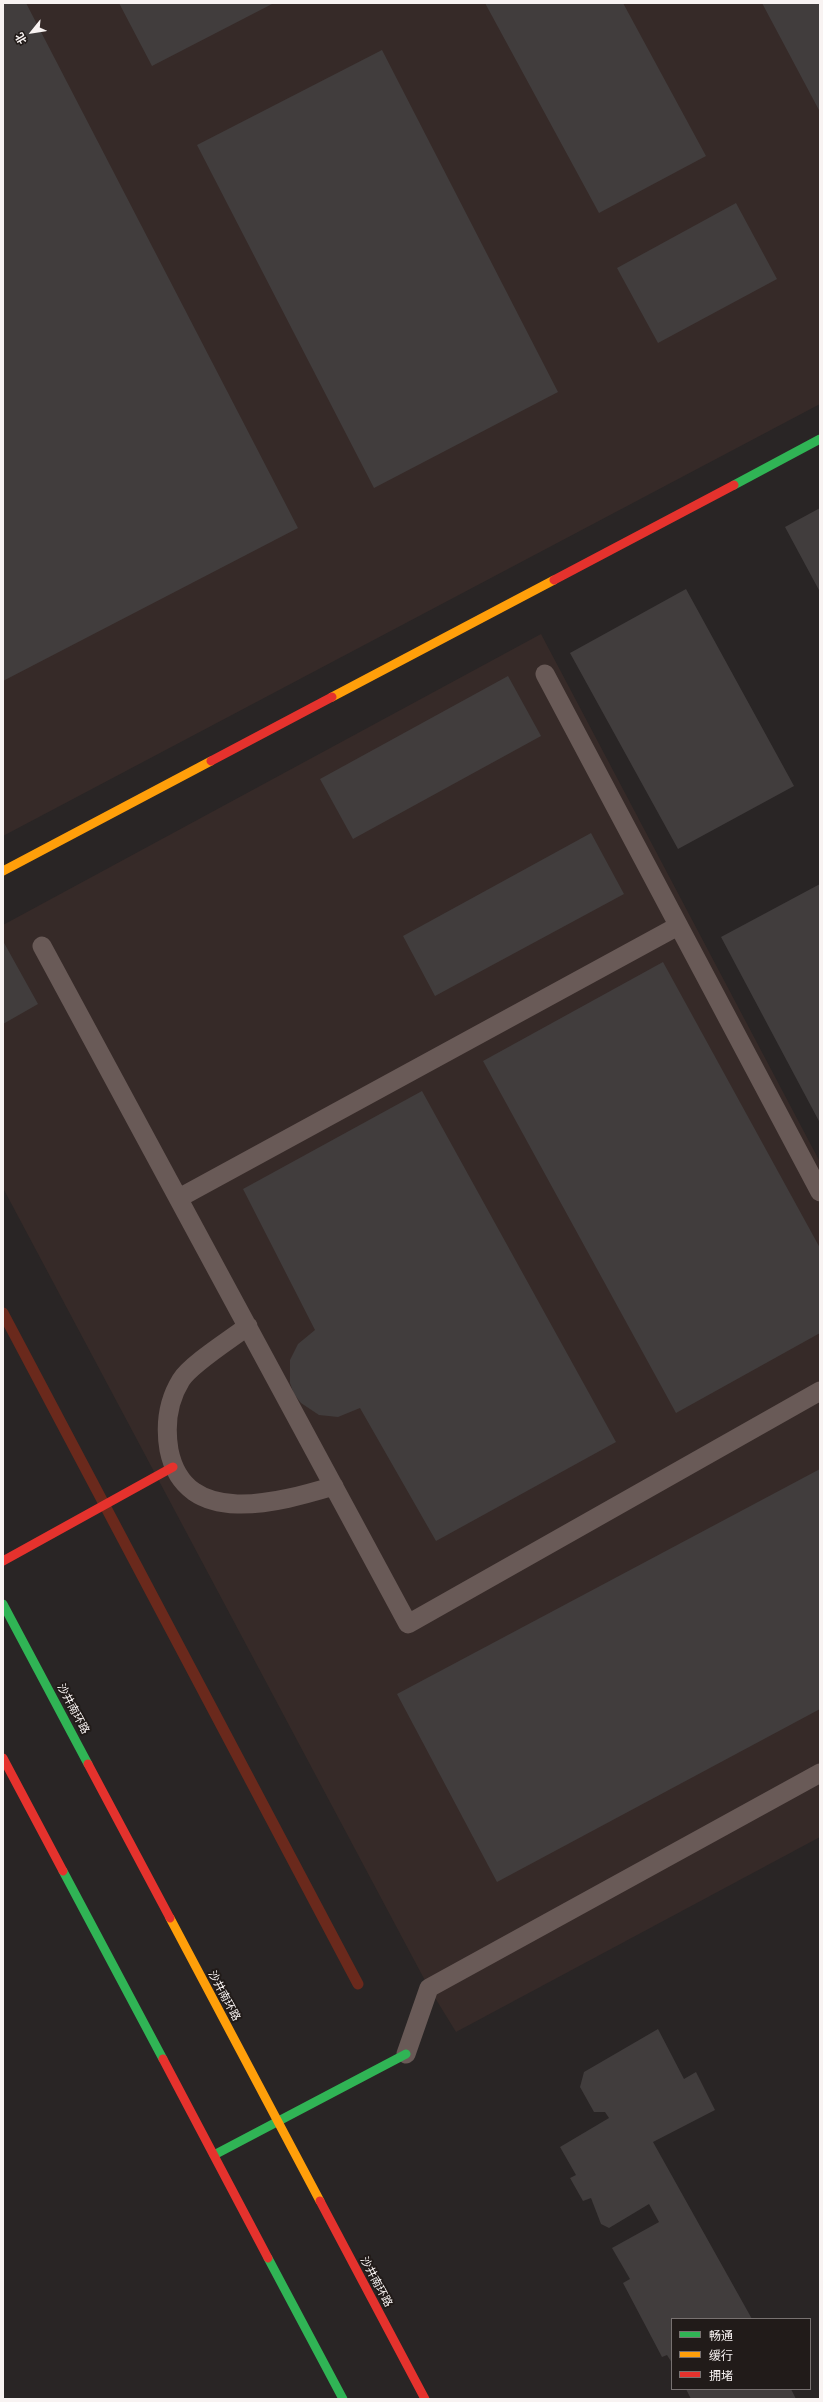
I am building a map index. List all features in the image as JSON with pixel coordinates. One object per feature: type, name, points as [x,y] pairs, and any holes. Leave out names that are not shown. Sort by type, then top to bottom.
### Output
[{"type":"main road","points":[[3,871],[820,439]]},
{"type":"main road","points":[[3,1561],[54,1531],[173,1467]]},
{"type":"main road","name":"沙井南环路","points":[[3,1604],[425,2399]]},
{"type":"main road","points":[[3,1758],[343,2399]]},
{"type":"main road","points":[[214,2155],[406,2054]]},
{"type":"lane","points":[[546,674],[820,1192]]},
{"type":"lane","points":[[179,1198],[678,926]]},
{"type":"lane","points":[[42,946],[408,1624],[820,1391]]},
{"type":"lane","points":[[248,1326],[182,1378],[169,1406],[167,1439],[173,1467],[191,1490],[222,1504],[256,1504],[283,1501],[334,1486]]},
{"type":"lane","points":[[406,2054],[429,1988],[820,1773]]},
{"type":"shaded area","points":[[3,3],[820,3],[820,404],[3,836]]},
{"type":"shaded area","points":[[541,634],[820,1162],[820,1837],[456,2032],[429,1988],[3,1188],[3,925]]},
{"type":"building","points":[[3,3],[26,3],[298,528],[3,681]]},
{"type":"building","points":[[119,3],[274,3],[152,66]]},
{"type":"building","points":[[485,3],[623,3],[706,156],[599,213]]},
{"type":"building","points":[[762,3],[820,3],[820,112]]},
{"type":"building","points":[[382,50],[558,392],[374,488],[197,145]]},
{"type":"building","points":[[736,203],[777,279],[658,343],[617,268]]},
{"type":"building","points":[[820,508],[820,592],[785,527]]},
{"type":"building","points":[[686,589],[794,786],[678,849],[570,653]]},
{"type":"building","points":[[508,676],[541,736],[353,839],[320,779]]},
{"type":"building","points":[[591,833],[624,894],[435,996],[403,936]]},
{"type":"building","points":[[820,884],[820,1123],[721,937]]},
{"type":"building","points":[[3,941],[38,1004],[3,1024]]},
{"type":"building","points":[[663,962],[820,1248],[820,1333],[676,1413],[483,1061]]},
{"type":"building","points":[[422,1091],[616,1442],[436,1541],[360,1408],[338,1417],[319,1415],[301,1403],[294,1394],[290,1383],[290,1360],[298,1344],[315,1330],[243,1189]]},
{"type":"building","points":[[820,1469],[820,1709],[497,1882],[397,1694]]},
{"type":"building","points":[[658,2029],[684,2079],[696,2072],[715,2110],[653,2142],[751,2318],[671,2318],[671,2361],[667,2355],[662,2357],[623,2283],[630,2279],[612,2248],[659,2222],[649,2204],[609,2228],[601,2224],[591,2198],[583,2201],[570,2178],[576,2175],[560,2147],[609,2118],[605,2112],[594,2112],[580,2087],[584,2072]]},
{"type":"building","points":[[686,2390],[792,2390],[796,2399],[691,2399]]},
{"type":"waterway","points":[[3,1313],[358,1984]]},
{"type":"traffic: fast","points":[[734,485],[820,439]]},
{"type":"traffic: fast","points":[[3,1604],[88,1764]]},
{"type":"traffic: fast","points":[[63,1871],[163,2059]]},
{"type":"traffic: fast","points":[[214,2155],[406,2054]]},
{"type":"traffic: fast","points":[[268,2258],[343,2399]]},
{"type":"traffic: slow","points":[[332,697],[554,580]]},
{"type":"traffic: slow","points":[[3,871],[211,761]]},
{"type":"traffic: slow","points":[[170,1918],[320,2201]]},
{"type":"traffic: jam","points":[[554,580],[734,485]]},
{"type":"traffic: jam","points":[[211,761],[332,697]]},
{"type":"traffic: jam","points":[[3,1561],[173,1467]]},
{"type":"traffic: jam","points":[[3,1758],[63,1871]]},
{"type":"traffic: jam","points":[[88,1764],[170,1918]]},
{"type":"traffic: jam","points":[[163,2059],[268,2258]]},
{"type":"traffic: jam","points":[[320,2201],[425,2399]]}]
